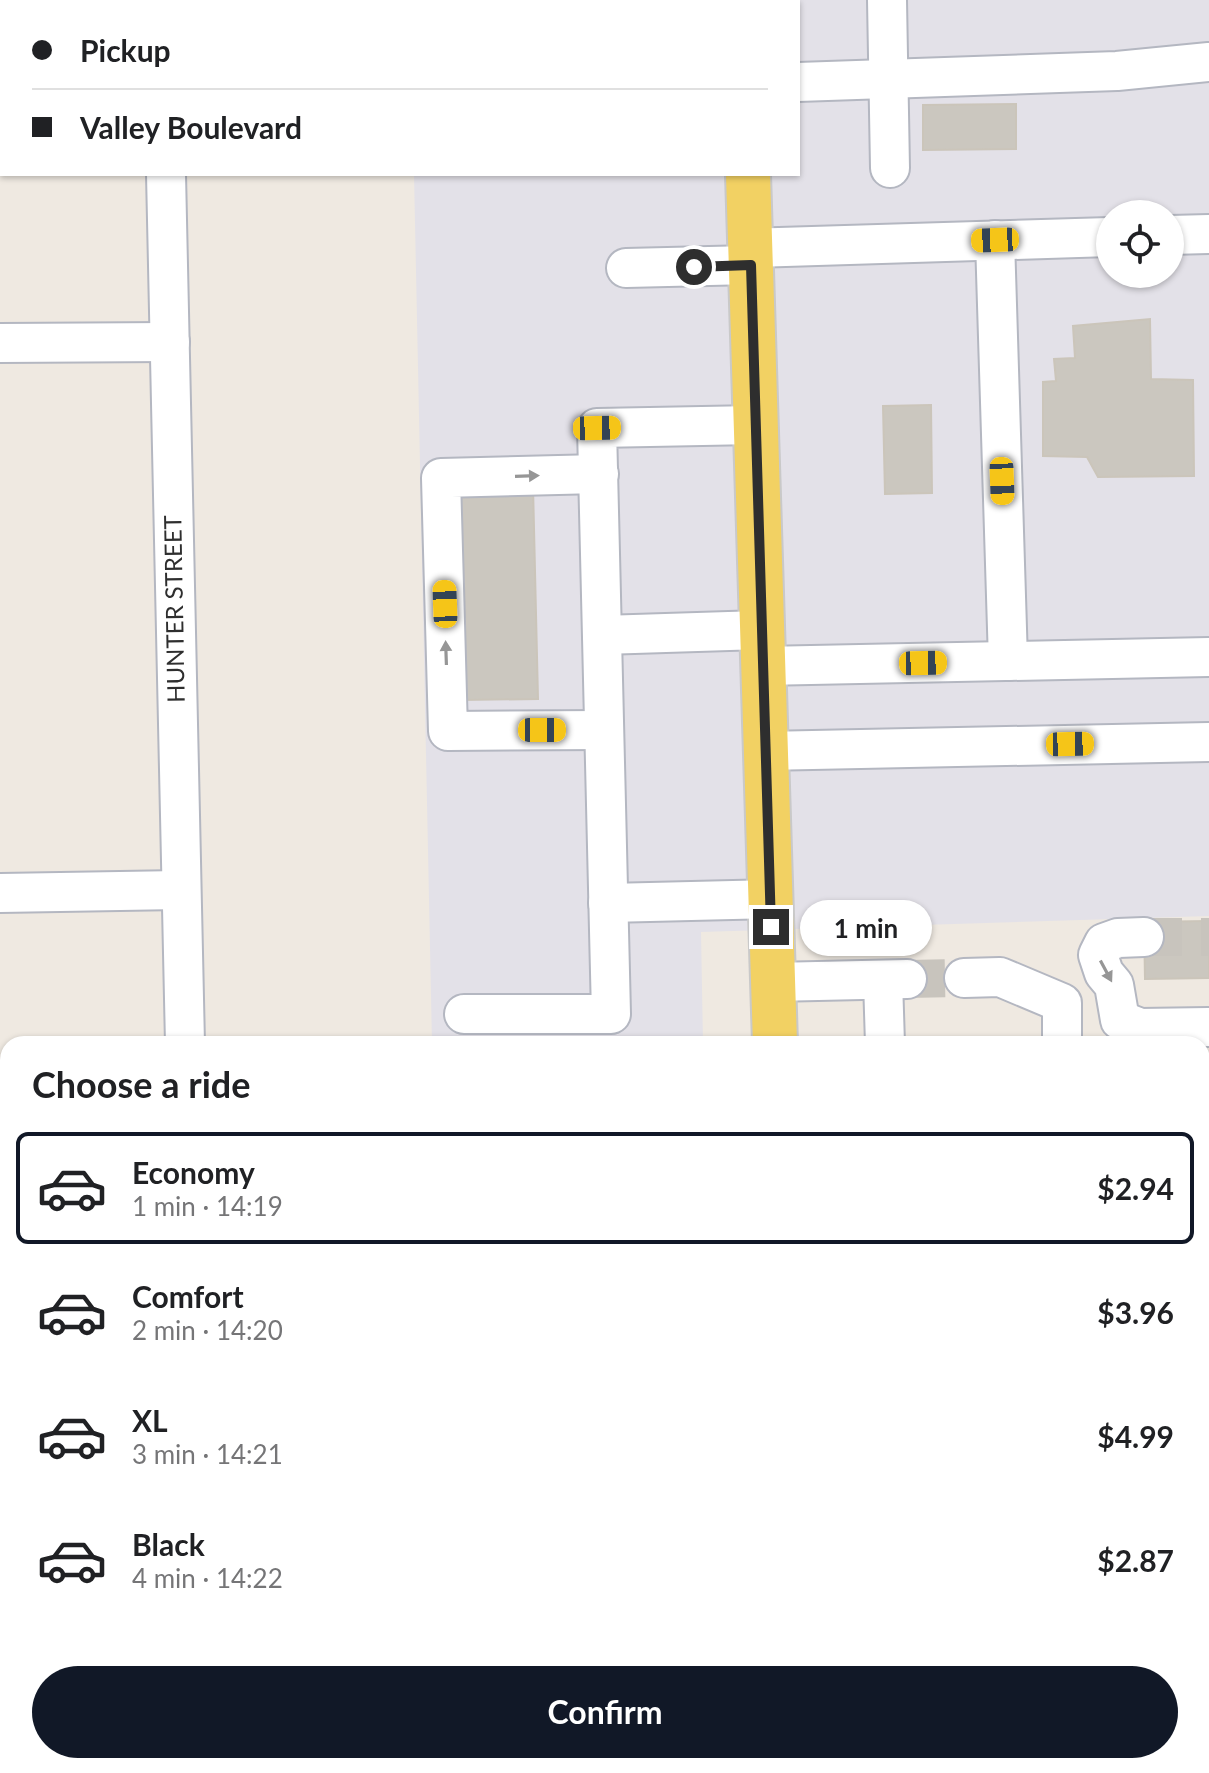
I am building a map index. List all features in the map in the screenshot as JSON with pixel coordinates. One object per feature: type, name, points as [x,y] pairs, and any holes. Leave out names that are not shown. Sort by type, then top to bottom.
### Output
[{"type":"main road","points":[[748,176],[775,1036]]},
{"type":"street","points":[[887,0],[890,168]]},
{"type":"street","points":[[800,82],[1117,71],[1209,62]]},
{"type":"street","name":"HUNTER STREET","points":[[166,176],[185,1036]]},
{"type":"street","points":[[1184,235],[1209,234]]},
{"type":"street","points":[[626,268],[995,240],[1096,237]]},
{"type":"street","points":[[995,240],[1008,661]]},
{"type":"street","points":[[0,343],[170,342]]},
{"type":"street","points":[[464,1014],[611,1014],[597,428],[755,425]]},
{"type":"street","points":[[599,474],[441,478],[448,731],[604,730]]},
{"type":"street","points":[[602,635],[761,648],[1008,661],[1209,657]]},
{"type":"street","points":[[764,751],[1209,742]]},
{"type":"street","points":[[0,893],[180,890]]},
{"type":"street","points":[[608,903],[770,899]]},
{"type":"street","points":[[1144,937],[1118,938],[1104,943],[1098,955],[1104,973],[1114,985],[1120,1020],[1140,1028],[1209,1027]]},
{"type":"street","points":[[964,978],[1000,977],[1062,1003],[1062,1036]]},
{"type":"street","points":[[773,982],[895,980],[886,1036]]},
{"type":"shaded area","points":[[800,0],[1209,0],[1209,916],[701,932],[703,1036],[432,1036],[414,176],[800,176]]},
{"type":"building","points":[[1016,104],[1016,149],[923,150],[923,105]]},
{"type":"building","points":[[1150,319],[1151,379],[1193,380],[1194,476],[1098,477],[1087,457],[1043,456],[1043,382],[1056,381],[1054,359],[1075,358],[1073,326]]},
{"type":"building","points":[[931,405],[932,493],[885,494],[883,406]]},
{"type":"building","points":[[533,486],[538,699],[461,700],[457,487]]},
{"type":"building","points":[[1209,921],[1209,978],[1145,979],[1144,922]]},
{"type":"tunnel","points":[[1144,937],[1209,937]]},
{"type":"tunnel","points":[[907,979],[964,978]]},
{"type":"route","points":[[694,267],[751,265],[771,927]]}]
